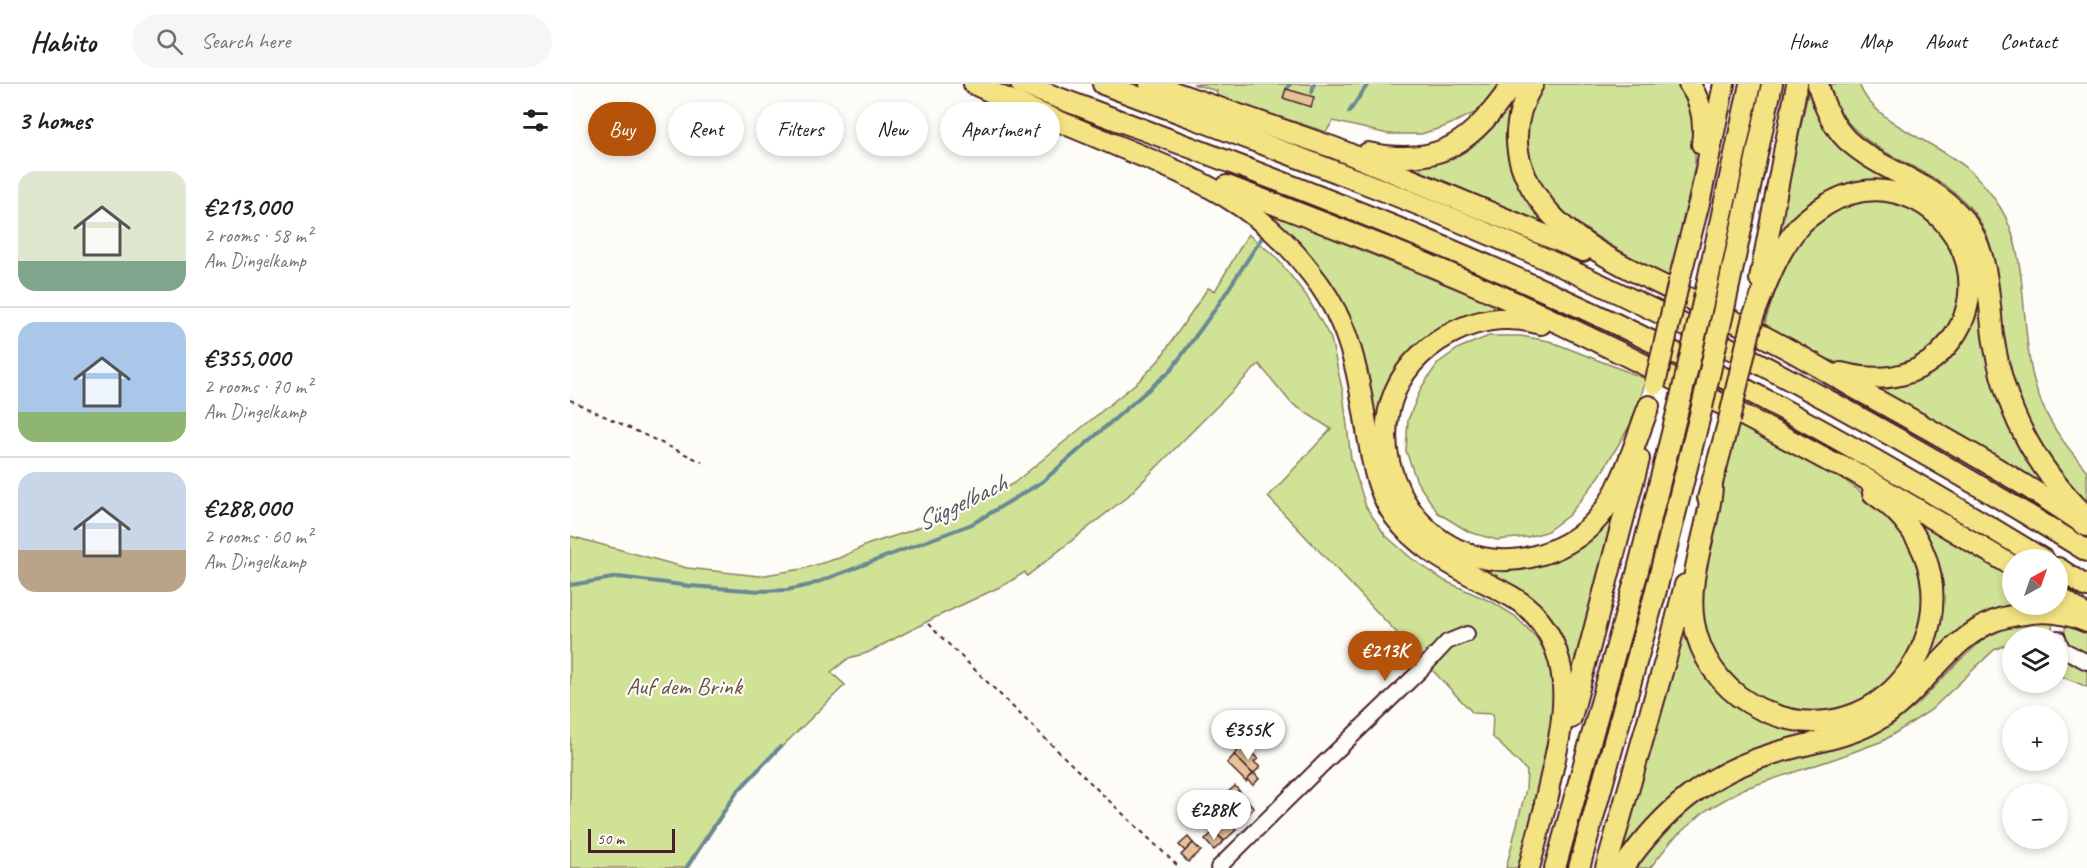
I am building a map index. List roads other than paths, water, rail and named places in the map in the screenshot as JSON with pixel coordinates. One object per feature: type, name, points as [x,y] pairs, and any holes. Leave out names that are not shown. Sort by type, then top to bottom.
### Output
[{"type":"highway","points":[[974,84],[1182,172],[1227,196],[1265,223],[1299,257],[1329,300],[1342,324],[1356,368],[1376,478],[1382,496],[1394,516],[1423,547],[1516,599],[1535,615],[1549,634],[1560,659],[1565,695],[1563,720],[1529,868]]},
{"type":"highway","points":[[1021,84],[1423,238],[1555,296],[1651,342],[1856,448],[2026,549]]},
{"type":"highway","points":[[1104,84],[1446,216],[1661,313],[1874,424],[1974,481],[2087,551]]},
{"type":"highway","points":[[1150,84],[1335,148],[1633,271],[1785,347],[1973,454],[2087,526]]},
{"type":"highway","points":[[1335,148],[1388,157],[1404,157],[1444,150],[1467,138],[1480,127],[1513,84]]},
{"type":"highway","points":[[1533,84],[1521,106],[1516,139],[1518,156],[1530,187],[1541,204],[1560,223],[1578,237],[1633,271]]},
{"type":"highway","points":[[1679,281],[1703,140],[1703,120],[1698,100],[1689,84]]},
{"type":"highway","points":[[1545,803],[1580,689],[1624,523],[1644,439],[1654,384],[1700,199],[1724,84]]},
{"type":"highway","points":[[1555,868],[1596,730],[1682,397],[1750,84]]},
{"type":"highway","points":[[1579,868],[1654,598],[1702,407],[1772,84]]},
{"type":"highway","points":[[1606,868],[1668,651],[1704,507],[1712,488],[1729,420],[1753,317],[1797,84]]},
{"type":"highway","points":[[1818,84],[1832,120],[1846,139],[1887,167],[1941,196],[1960,213],[1972,233],[1982,258],[1999,369],[2010,407],[2034,454],[2049,476],[2066,497],[2087,517]]},
{"type":"highway","points":[[1182,172],[1203,177],[1420,262],[1528,308],[1717,401],[1832,463],[1851,470],[2002,559]]},
{"type":"highway","points":[[1753,317],[1775,264],[1801,224],[1817,211],[1848,195],[1866,191],[1899,194],[1922,203],[1950,228],[1962,247],[1970,286],[1968,303],[1962,321],[1947,346],[1935,358],[1918,370],[1901,376],[1865,379],[1842,373],[1785,347]]},
{"type":"highway","points":[[1598,342],[1528,320],[1508,318],[1485,320],[1466,326],[1446,336],[1421,354],[1407,371],[1396,390],[1386,430],[1387,456],[1395,483],[1410,511],[1434,535],[1448,545],[1470,554],[1490,559],[1510,560],[1554,550],[1572,541],[1586,530],[1608,505],[1649,406]]},
{"type":"highway","points":[[1712,488],[1710,512],[1692,590],[1694,623],[1707,659],[1730,689],[1758,708],[1793,720],[1828,720],[1844,717],[1875,703],[1891,692],[1914,664],[1924,646],[1930,628],[1932,590],[1929,570],[1922,551],[1898,515],[1880,498],[1848,477],[1832,463]]},
{"type":"highway","points":[[2068,575],[2087,587]]},
{"type":"highway","points":[[2068,603],[2087,616]]},
{"type":"highway","points":[[1623,868],[1640,844],[1668,813],[1704,784],[1762,757],[1854,731],[1876,722],[1910,696],[1957,645],[1993,621],[2014,615],[2049,612],[2063,613],[2087,622]]},
{"type":"street","points":[[1218,868],[1447,642],[1467,634]]},
{"type":"street","points":[[2068,652],[2087,662]]},
{"type":"waterway","points":[[1287,89],[1290,84]]},
{"type":"waterway","points":[[1312,92],[1314,84]]},
{"type":"waterway","name":"Süggelbach","points":[[1349,112],[1368,84]]},
{"type":"waterway","name":"Süggelbach","points":[[570,585],[619,577],[690,586],[760,591],[787,590],[810,585],[972,524],[1042,482],[1171,370],[1216,308],[1263,236]]},
{"type":"waterway","points":[[686,868],[736,793],[780,747]]},
{"type":"tunnel","points":[[2059,624],[2087,582]]},
{"type":"park label","name":"Auf dem Brink","points":[[684,686]]}]
